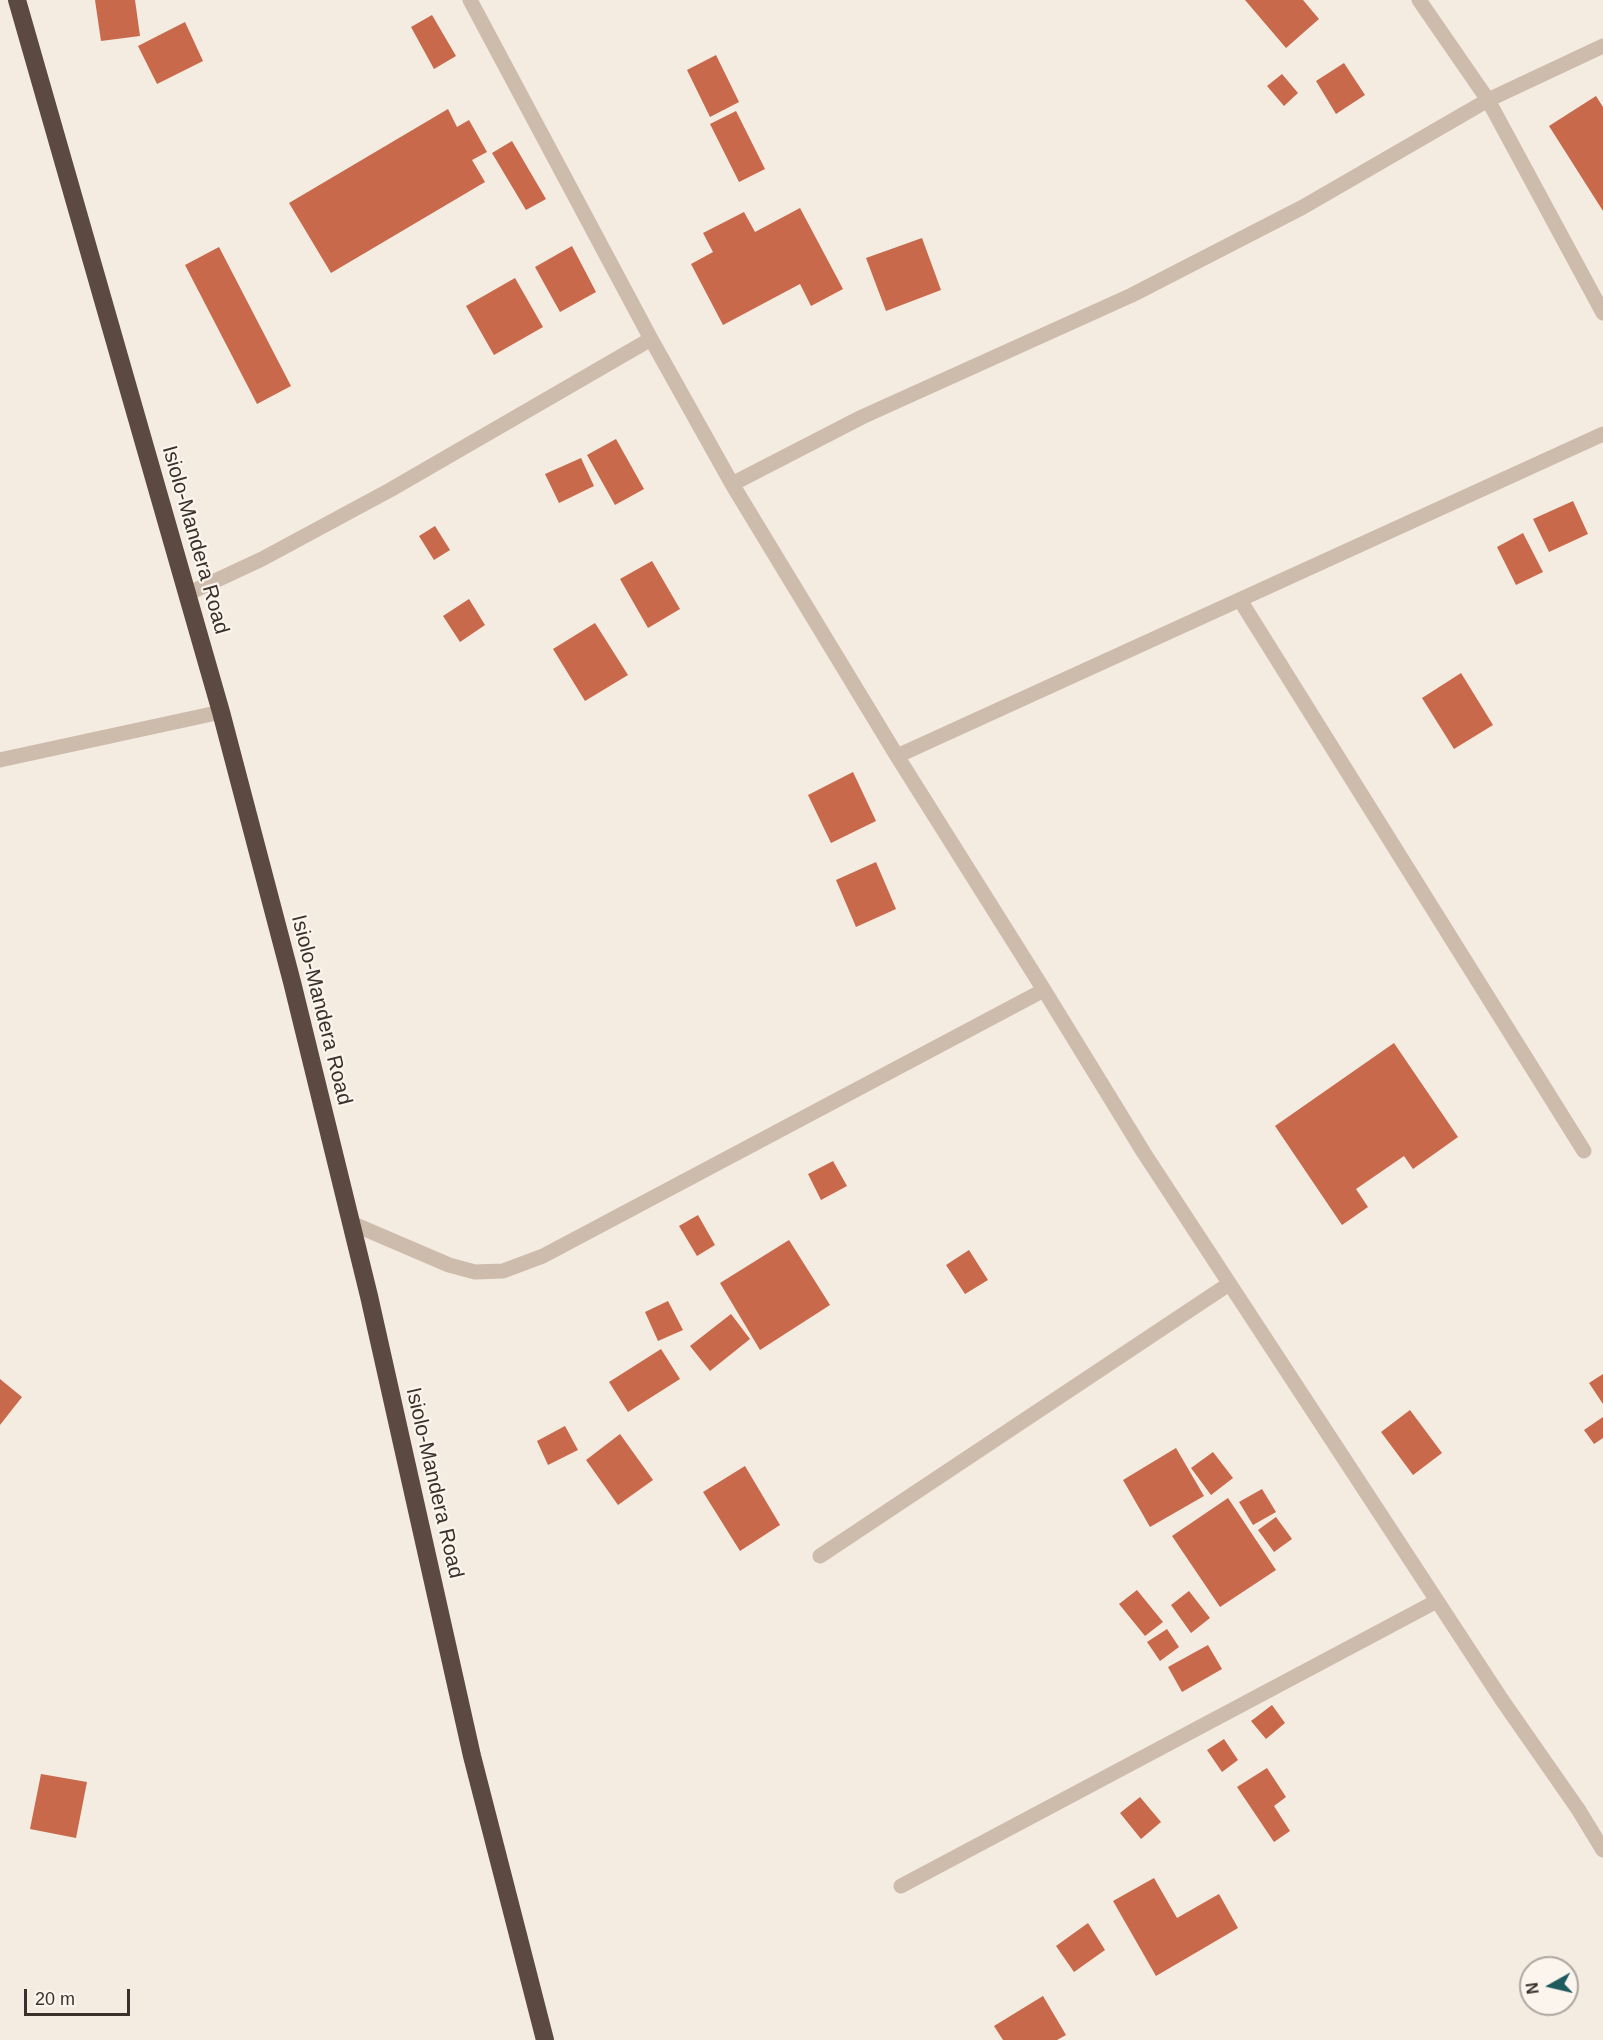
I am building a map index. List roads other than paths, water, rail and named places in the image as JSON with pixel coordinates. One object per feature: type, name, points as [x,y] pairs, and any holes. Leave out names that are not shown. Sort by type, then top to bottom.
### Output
[{"type":"highway","name":"Isiolo-Mandera Road","points":[[17,0],[221,712],[292,982],[351,1223],[472,1756],[545,2040]]},
{"type":"street","points":[[470,0],[651,339],[732,484],[897,756],[1144,1153],[1502,1700],[1578,1809],[1603,1850]]},
{"type":"street","points":[[1419,0],[1488,100],[1603,313]]},
{"type":"street","points":[[732,484],[862,417],[1132,295],[1303,207],[1488,100],[1603,46]]},
{"type":"street","points":[[187,594],[262,558],[390,490],[651,339]]},
{"type":"street","points":[[897,756],[1603,434]]},
{"type":"street","points":[[1240,600],[1584,1151]]},
{"type":"street","points":[[0,760],[221,712]]},
{"type":"street","points":[[351,1223],[449,1265],[475,1272],[503,1270],[543,1257],[1044,990]]},
{"type":"street","points":[[820,1556],[1230,1284]]},
{"type":"street","points":[[901,1886],[1437,1601]]}]
